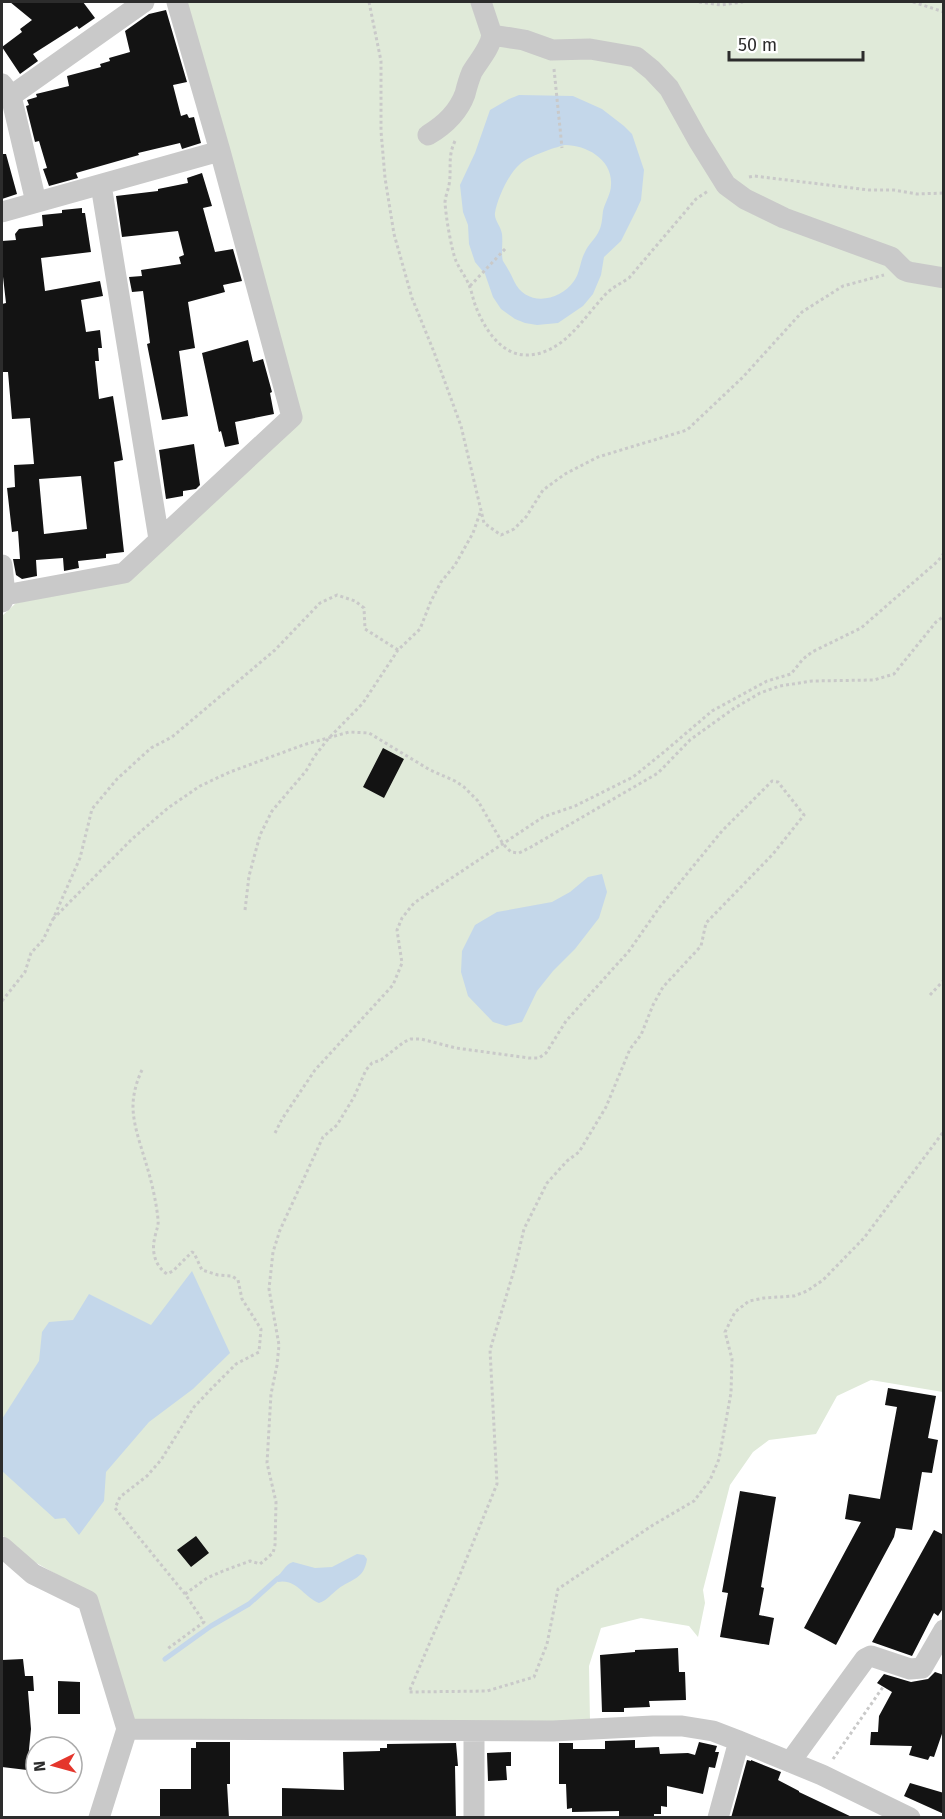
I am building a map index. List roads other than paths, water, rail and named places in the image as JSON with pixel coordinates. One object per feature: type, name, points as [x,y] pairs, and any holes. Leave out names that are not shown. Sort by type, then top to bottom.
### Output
[{"type":"street","points":[[36,202],[6,90],[144,2]]},
{"type":"street","points":[[2,565],[3,598],[124,573],[292,417],[177,2]]},
{"type":"street","points":[[428,135],[442,126],[458,109],[471,75],[491,43],[492,35],[481,2]]},
{"type":"street","points":[[492,35],[525,40],[552,50],[590,50],[636,57],[669,88],[726,185],[763,208],[891,257],[904,270],[944,278]]},
{"type":"street","points":[[2,212],[220,151]]},
{"type":"street","points":[[101,185],[159,539]]},
{"type":"street","points":[[2,1547],[33,1574],[88,1601],[127,1729],[99,1818]]},
{"type":"street","points":[[790,1762],[865,1659],[871,1656],[910,1669],[922,1668],[944,1630]]},
{"type":"street","points":[[127,1729],[553,1731],[682,1726],[712,1731],[739,1741],[822,1775],[910,1818]]},
{"type":"street","points":[[474,1731],[474,1818]]},
{"type":"street","points":[[718,1818],[739,1741]]},
{"type":"water","points":[[519,95],[573,96],[602,109],[632,134],[644,170],[641,200],[621,241],[604,257],[601,275],[593,294],[583,306],[558,323],[537,325],[525,323],[501,309],[493,297],[485,274],[475,262],[469,244],[468,225],[463,212],[460,185],[475,153],[490,110]],"holes":[[[565,145],[590,151],[603,161],[610,176],[610,192],[599,230],[586,249],[574,281],[560,294],[543,299],[534,298],[519,289],[503,261],[502,234],[495,216],[496,207],[508,180],[520,164],[548,150]]]},
{"type":"water","points":[[602,874],[607,892],[599,918],[537,991],[522,1022],[506,1026],[493,1022],[468,996],[461,972],[462,951],[475,925],[497,912],[552,902],[570,892],[588,877]]},
{"type":"water","points":[[192,1271],[230,1353],[193,1389],[149,1422],[106,1472],[104,1501],[79,1535],[65,1518],[55,1519],[2,1471],[2,1419],[39,1361],[42,1332],[49,1322],[73,1320],[89,1294],[151,1325]]},
{"type":"water","points":[[357,1554],[364,1555],[367,1559],[360,1575],[319,1603],[290,1583],[278,1582],[276,1577],[293,1562],[315,1568],[332,1567]]},
{"type":"waterway","points":[[165,1659],[211,1626],[249,1604],[277,1579]]}]
